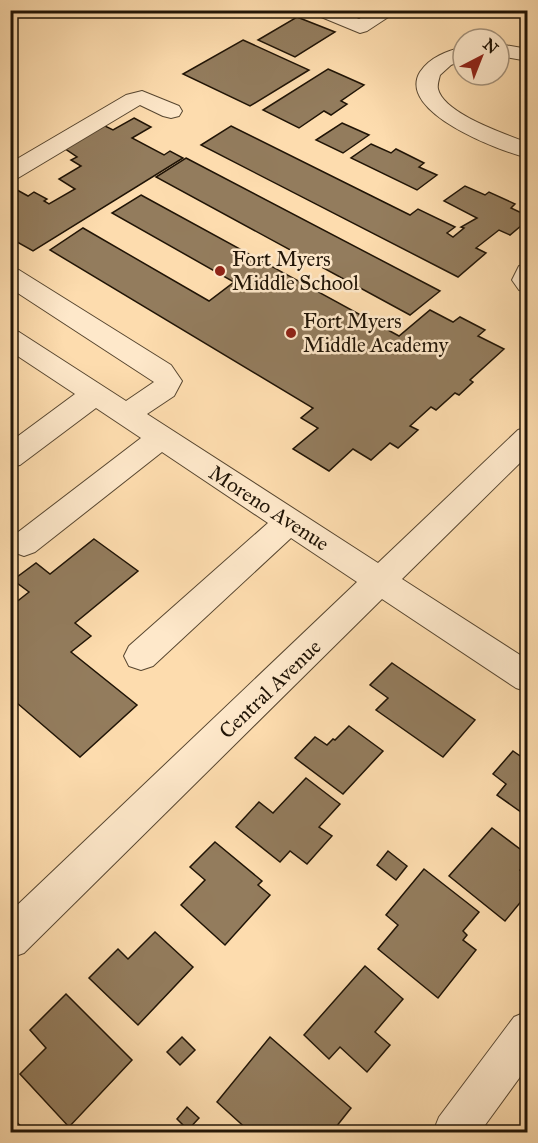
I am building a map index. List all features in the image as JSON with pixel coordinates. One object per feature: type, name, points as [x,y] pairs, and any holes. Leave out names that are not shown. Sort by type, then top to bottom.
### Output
[{"type":"street","points":[[321,10],[360,27],[389,10]]},
{"type":"street","points":[[511,52],[528,55]]},
{"type":"street","points":[[451,58],[430,73],[426,85],[430,99],[452,117],[528,151]]},
{"type":"street","points":[[10,173],[134,100],[142,98],[171,111]]},
{"type":"street","points":[[528,272],[525,280],[528,284]]},
{"type":"street","points":[[10,276],[161,372],[168,381],[164,389],[127,414]]},
{"type":"street","name":"Moreno Avenue","points":[[10,338],[528,678]]},
{"type":"street","points":[[10,457],[95,394]]},
{"type":"street","points":[[24,544],[162,437]]},
{"type":"street","name":"Central Avenue","points":[[10,939],[528,437]]},
{"type":"street","points":[[141,656],[290,521]]},
{"type":"street","points":[[454,1132],[528,1031]]},
{"type":"building","points":[[297,17],[335,32],[295,57],[258,40]]},
{"type":"building","points":[[243,40],[309,70],[250,106],[183,74]]},
{"type":"building","points":[[328,69],[364,85],[341,101],[347,104],[331,115],[324,111],[299,128],[263,110]]},
{"type":"building","points":[[134,118],[151,127],[132,138],[164,155],[170,151],[183,158],[33,251],[10,238],[10,186],[28,196],[34,192],[47,199],[44,201],[49,204],[75,189],[59,179],[81,166],[71,160],[77,157],[61,146],[101,124],[113,130]]},
{"type":"building","points":[[342,123],[369,135],[343,153],[316,140]]},
{"type":"building","name":"Fort Myers Middle Academy","points":[[231,126],[410,215],[418,209],[455,227],[447,233],[453,237],[464,228],[461,227],[477,218],[444,201],[465,186],[485,195],[489,192],[515,204],[511,208],[528,216],[528,220],[510,235],[499,230],[476,248],[486,253],[458,277],[201,145]]},
{"type":"building","points":[[371,144],[391,153],[396,149],[424,163],[419,167],[437,175],[417,190],[351,158]]},
{"type":"building","name":"Fort Myers Middle Academy","points":[[186,158],[440,291],[410,315],[156,177]]},
{"type":"building","name":"Fort Myers Middle Academy","points":[[141,195],[399,336],[430,310],[453,322],[460,317],[485,330],[478,336],[504,349],[470,380],[473,382],[459,395],[455,393],[436,410],[431,407],[410,426],[418,430],[398,448],[390,443],[371,460],[353,449],[329,471],[293,449],[318,428],[301,418],[313,408],[50,250],[83,228],[209,301],[234,282],[112,213]]},
{"type":"building","points":[[94,539],[138,571],[75,623],[91,636],[71,652],[137,705],[80,757],[10,697],[10,607],[29,592],[13,580],[36,563],[50,574]]},
{"type":"building","points":[[392,663],[475,720],[443,757],[376,710],[388,698],[370,685]]},
{"type":"building","points":[[349,726],[383,751],[343,794],[295,758],[315,737],[327,745]]},
{"type":"building","points":[[513,751],[526,760],[528,757],[528,817],[497,795],[506,784],[493,774]]},
{"type":"building","points":[[306,778],[340,804],[319,827],[332,836],[307,864],[290,851],[280,862],[236,827],[259,802],[273,813]]},
{"type":"building","points":[[492,828],[528,855],[528,861],[520,870],[528,875],[528,893],[505,921],[449,876]]},
{"type":"building","points":[[215,842],[262,881],[258,885],[270,895],[225,945],[181,905],[205,880],[190,867]]},
{"type":"building","points":[[388,851],[407,866],[396,880],[377,865]]},
{"type":"building","points":[[424,869],[479,912],[463,931],[467,935],[463,940],[476,950],[438,998],[378,949],[398,925],[386,915]]},
{"type":"building","points":[[155,932],[193,967],[138,1025],[89,978],[118,949],[128,959]]},
{"type":"building","points":[[365,966],[403,999],[375,1032],[390,1045],[367,1072],[340,1047],[329,1059],[304,1035]]},
{"type":"building","points":[[66,994],[132,1060],[69,1127],[20,1074],[46,1048],[30,1030]]},
{"type":"building","points":[[182,1037],[195,1050],[180,1065],[167,1052]]},
{"type":"building","points":[[270,1037],[351,1108],[332,1132],[318,1132],[311,1126],[306,1132],[250,1132],[217,1102]]},
{"type":"building","points":[[187,1107],[199,1118],[188,1130],[177,1119]]},
{"type":"building","points":[[10,1116],[27,1132],[10,1132]]},
{"type":"place","name":"Fort Myers Middle School","points":[[220,271]]},
{"type":"place","name":"Fort Myers Middle Academy","points":[[291,333]]}]
